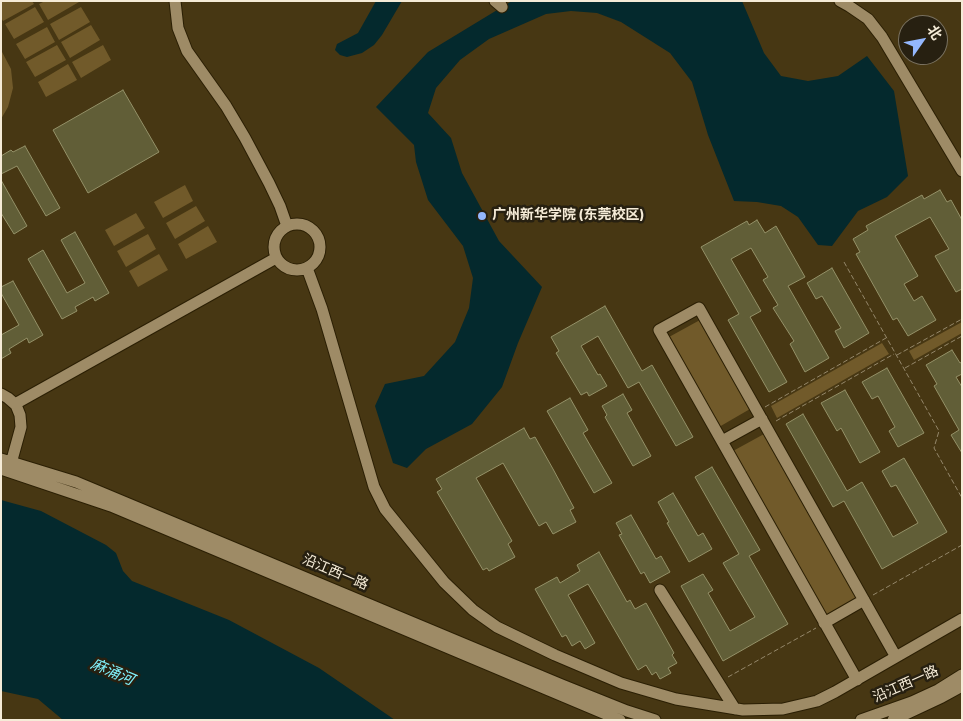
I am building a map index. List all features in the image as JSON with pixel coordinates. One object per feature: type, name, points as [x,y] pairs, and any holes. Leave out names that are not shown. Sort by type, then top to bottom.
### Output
[{"type":"street","points":[[175,1],[178,28],[184,46],[226,106],[273,191],[286,226]]},
{"type":"street","points":[[495,1],[502,8],[500,1]]},
{"type":"street","points":[[840,1],[868,19],[882,36],[962,171]]},
{"type":"street","points":[[297,224],[307,226],[318,238],[320,248],[318,258],[307,268],[292,270],[283,266],[276,258],[274,242],[278,233],[286,226],[297,224]]},
{"type":"street","points":[[15,404],[276,258]]},
{"type":"street","points":[[307,268],[322,310],[374,488],[385,509],[444,582],[473,610],[497,627],[572,662],[630,686],[676,699],[743,710],[783,709],[817,700],[962,620]]},
{"type":"street","points":[[856,680],[659,330],[699,308],[896,657]]},
{"type":"street","points":[[1,394],[15,404],[20,415],[21,427],[6,465]]},
{"type":"street","points":[[722,442],[762,419]]},
{"type":"street","name":"沿江西一路","points":[[6,465],[111,506],[620,720]]},
{"type":"street","name":"沿江西一路","points":[[6,465],[76,482],[627,711],[655,720]]},
{"type":"street","points":[[660,590],[735,709]]},
{"type":"street","points":[[824,623],[864,600]]},
{"type":"street","name":"沿江西一路","points":[[860,720],[912,702],[938,690],[962,675]]},
{"type":"street","name":"沿江西一路","points":[[892,720],[934,702],[962,686]]},
{"type":"path","points":[[844,262],[939,431],[934,448],[962,498]]},
{"type":"path","points":[[762,419],[896,355],[962,319]]},
{"type":"path","points":[[904,369],[962,336]]},
{"type":"path","points":[[762,419],[886,338]]},
{"type":"path","points":[[864,600],[962,545]]},
{"type":"path","points":[[718,682],[824,623]]},
{"type":"shaded area","points":[[32,1],[34,4],[3,21],[1,18],[1,2]]},
{"type":"shaded area","points":[[45,1],[79,2],[48,20],[39,4]]},
{"type":"shaded area","points":[[35,7],[44,22],[14,39],[5,24]]},
{"type":"shaded area","points":[[81,7],[90,22],[59,40],[50,24]]},
{"type":"shaded area","points":[[91,25],[100,40],[70,58],[61,42]]},
{"type":"shaded area","points":[[47,27],[55,42],[25,59],[16,44]]},
{"type":"shaded area","points":[[57,45],[66,60],[35,77],[26,62]]},
{"type":"shaded area","points":[[103,45],[111,60],[81,78],[72,62]]},
{"type":"shaded area","points":[[1,50],[11,69],[13,88],[8,107],[1,119]]},
{"type":"shaded area","points":[[68,64],[77,80],[46,97],[38,82]]},
{"type":"shaded area","points":[[185,185],[193,201],[163,218],[154,202]]},
{"type":"shaded area","points":[[196,206],[205,221],[175,239],[166,223]]},
{"type":"shaded area","points":[[136,213],[145,228],[114,246],[105,230]]},
{"type":"shaded area","points":[[208,226],[217,242],[186,259],[178,244]]},
{"type":"shaded area","points":[[148,234],[156,249],[126,267],[117,251]]},
{"type":"shaded area","points":[[159,254],[168,270],[138,287],[129,271]]},
{"type":"shaded area","points":[[700,320],[750,409],[719,427],[669,337]]},
{"type":"shaded area","points":[[962,322],[962,333],[914,360],[909,351]]},
{"type":"shaded area","points":[[882,343],[889,354],[777,418],[771,406]]},
{"type":"shaded area","points":[[764,434],[857,598],[826,616],[733,451]]},
{"type":"water","points":[[376,1],[402,1],[374,45],[362,53],[347,57],[340,55],[335,50],[337,44],[358,33]]},
{"type":"water","points":[[512,1],[742,1],[764,53],[781,76],[808,81],[838,76],[867,56],[894,91],[908,176],[887,197],[858,211],[832,246],[818,245],[798,217],[781,206],[734,201],[708,135],[692,82],[670,53],[621,22],[597,13],[571,11],[546,14],[489,39],[460,60],[436,88],[428,113],[451,138],[462,173],[499,241],[542,287],[502,387],[472,424],[426,449],[407,468],[393,463],[375,406],[385,384],[424,376],[455,342],[469,308],[473,278],[463,246],[428,200],[416,162],[414,145],[376,107],[428,52]]},
{"type":"water","name":"麻涌河","points":[[1,500],[41,511],[106,545],[116,553],[123,571],[132,581],[229,620],[319,668],[395,720],[63,720],[38,699],[1,691]]},
{"type":"building","points":[[123,90],[159,152],[88,193],[53,130]]},
{"type":"building","points":[[25,146],[60,208],[46,216],[17,166],[1,174],[1,156],[11,150],[13,152]]},
{"type":"building","points":[[1,180],[27,226],[14,234],[1,213]]},
{"type":"building","points":[[940,190],[947,202],[951,200],[962,220],[962,289],[956,292],[935,256],[949,249],[930,217],[895,236],[918,276],[904,284],[914,301],[922,296],[936,320],[908,336],[897,318],[893,320],[856,254],[860,252],[853,239],[868,230],[866,226],[922,195],[924,199]]},
{"type":"building","points":[[757,220],[765,233],[776,226],[805,277],[788,286],[829,358],[805,372],[790,344],[794,341],[773,308],[778,305],[763,280],[768,277],[751,248],[731,259],[761,311],[750,317],[787,382],[769,392],[728,320],[739,314],[701,247],[747,221],[749,225]]},
{"type":"building","points":[[75,232],[109,293],[95,301],[93,297],[75,307],[77,311],[62,319],[28,259],[43,250],[67,293],[85,283],[61,240]]},
{"type":"building","points":[[832,268],[869,333],[844,348],[835,331],[841,328],[822,296],[816,299],[807,283]]},
{"type":"building","points":[[13,281],[43,335],[29,343],[27,338],[9,349],[11,353],[1,359],[1,335],[19,325],[1,293],[1,287]]},
{"type":"building","points":[[605,306],[642,371],[652,365],[693,437],[676,446],[639,382],[628,388],[598,336],[581,346],[598,375],[600,374],[607,386],[589,396],[587,392],[581,395],[556,353],[559,351],[551,337]]},
{"type":"building","points":[[952,350],[960,363],[962,362],[962,374],[956,377],[962,387],[962,453],[951,435],[959,430],[934,386],[937,384],[926,365]]},
{"type":"building","points":[[887,368],[924,433],[898,447],[889,431],[895,427],[878,396],[872,399],[862,382]]},
{"type":"building","points":[[845,390],[880,452],[860,463],[841,428],[837,431],[821,403]]},
{"type":"building","points":[[623,394],[632,410],[627,413],[651,456],[633,466],[605,417],[607,415],[602,406]]},
{"type":"building","points":[[570,398],[588,430],[583,433],[612,483],[594,493],[547,411]]},
{"type":"building","points":[[803,414],[847,491],[862,482],[893,537],[918,523],[896,485],[891,487],[882,471],[904,458],[947,532],[882,569],[844,501],[833,507],[786,424]]},
{"type":"building","points":[[524,428],[530,439],[535,437],[553,469],[574,508],[570,510],[576,522],[553,534],[546,522],[539,526],[503,463],[476,478],[512,541],[508,544],[515,557],[489,571],[487,568],[483,570],[437,492],[442,489],[436,479]]},
{"type":"building","points":[[712,467],[760,550],[749,556],[788,624],[723,661],[681,586],[703,574],[713,590],[708,593],[730,631],[755,617],[723,563],[739,554],[695,477]]},
{"type":"building","points":[[673,493],[698,536],[703,533],[712,549],[689,562],[667,523],[669,522],[658,502]]},
{"type":"building","points":[[631,515],[656,559],[661,556],[670,572],[650,583],[644,572],[641,574],[619,535],[622,534],[616,523]]},
{"type":"building","points":[[599,552],[627,602],[630,600],[635,609],[646,603],[674,653],[672,655],[677,663],[668,668],[671,673],[660,679],[656,672],[652,675],[646,665],[638,670],[588,584],[568,595],[595,643],[585,649],[580,641],[572,646],[566,635],[562,637],[535,589],[557,577],[560,583],[580,571],[577,565]]},
{"type":"place","name":"广州新华学院 (东莞校区)","points":[[482,216]]}]
